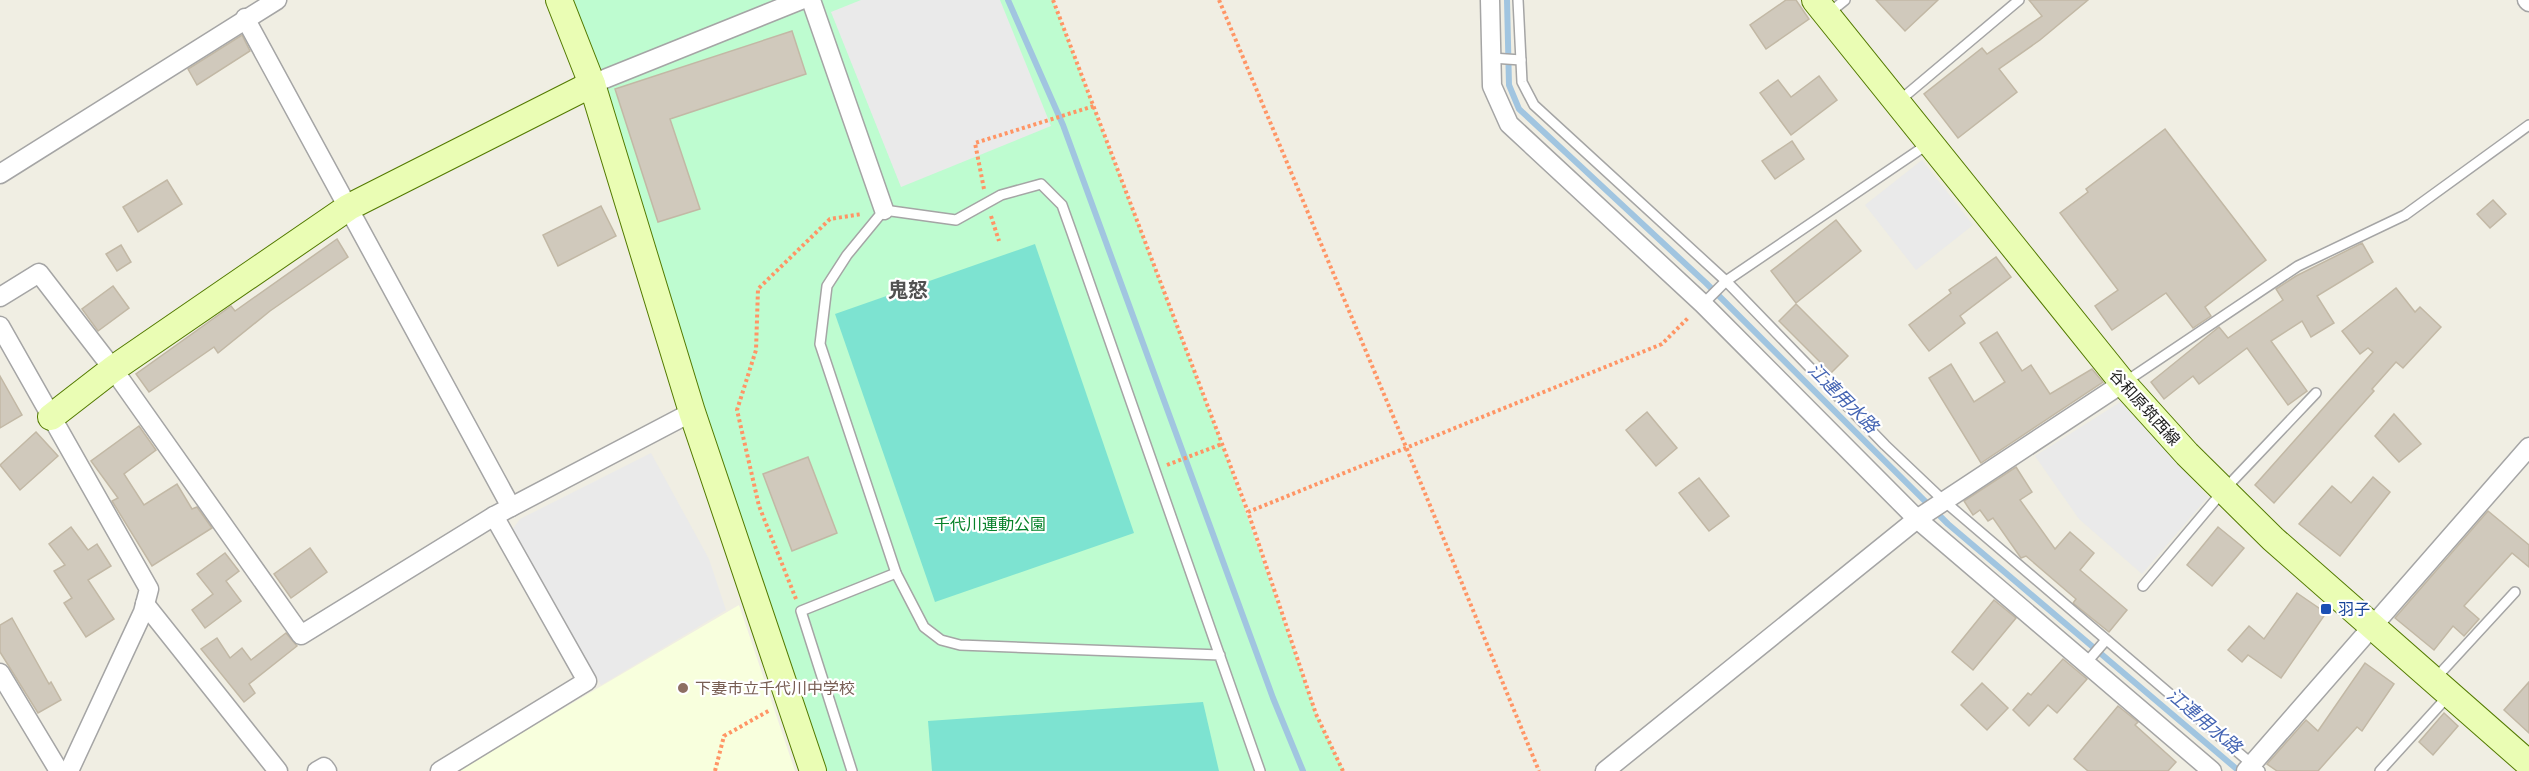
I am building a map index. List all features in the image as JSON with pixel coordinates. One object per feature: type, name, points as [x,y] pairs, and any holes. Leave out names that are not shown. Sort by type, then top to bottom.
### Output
[{"type":"street","points":[[0,174],[277,0]]},
{"type":"street","points":[[559,0],[592,84],[692,412],[813,771]]},
{"type":"street","points":[[51,417],[113,369],[349,207],[592,84],[801,0]]},
{"type":"street","points":[[811,0],[884,210]]},
{"type":"street","points":[[1490,0],[1498,59],[1492,86],[1509,124],[1703,304],[1917,519],[2212,771]]},
{"type":"street","name":"谷和原筑西線","points":[[1829,5],[1897,103],[2123,383],[2223,490],[2372,628],[2529,764]]},
{"type":"street","points":[[245,18],[511,507]]},
{"type":"street","points":[[0,297],[39,273],[113,369],[301,635],[494,516],[692,412]]},
{"type":"street","points":[[0,326],[149,589],[145,604],[69,771]]},
{"type":"street","points":[[1605,771],[1917,519],[2123,383]]},
{"type":"street","points":[[2253,769],[2529,447]]},
{"type":"street","points":[[440,771],[586,681],[494,516]]},
{"type":"street","points":[[145,604],[278,771]]},
{"type":"street","points":[[0,674],[58,771]]},
{"type":"street","points":[[317,771],[324,767],[327,771]]},
{"type":"lane","points":[[1518,0],[1522,82],[1534,105],[1726,281],[1885,445],[1944,501],[2253,769]]},
{"type":"lane","points":[[1897,103],[2019,0]]},
{"type":"lane","points":[[1498,59],[1520,60]]},
{"type":"lane","points":[[2123,383],[2298,266],[2405,215],[2529,124]]},
{"type":"lane","points":[[1703,304],[1726,281],[1930,142]]},
{"type":"lane","points":[[1220,655],[1145,654],[960,645],[941,640],[924,627],[896,573],[820,344],[827,286],[847,255],[884,210],[956,220],[1001,195],[1041,184],[1062,205],[1155,469],[1220,655],[1260,771]]},
{"type":"lane","points":[[2142,586],[2223,490],[2316,393]]},
{"type":"lane","points":[[852,771],[801,611],[896,573]]},
{"type":"lane","points":[[2380,771],[2515,592]]},
{"type":"lane","points":[[2086,663],[2106,640]]},
{"type":"path","points":[[1053,0],[1248,512],[1316,714],[1343,771]]},
{"type":"path","points":[[1219,0],[1539,771]]},
{"type":"path","points":[[999,241],[987,203],[975,143],[1094,106]]},
{"type":"path","points":[[801,611],[759,506],[737,410],[756,350],[758,289],[830,219],[884,210]]},
{"type":"path","points":[[1248,512],[1662,344],[1703,304]]},
{"type":"path","points":[[1155,469],[1222,444]]},
{"type":"path","points":[[715,771],[724,736],[779,706]]},
{"type":"shaded area","points":[[861,0],[1000,0],[1051,126],[901,187],[831,12]]},
{"type":"shaded area","points":[[1922,160],[1973,225],[1916,270],[1865,205]]},
{"type":"shaded area","points":[[2122,401],[2208,497],[2142,574],[2079,519],[2035,456]]},
{"type":"shaded area","points":[[651,453],[709,559],[726,610],[601,685],[512,530],[520,519]]},
{"type":"shaded area","name":"下妻市立千代川中学校","points":[[739,605],[795,771],[457,771]]},
{"type":"green space","name":"千代川運動公園","points":[[557,0],[1053,0],[1222,444],[1316,714],[1344,771],[813,771]]},
{"type":"green space","points":[[1035,244],[1134,533],[935,602],[835,314]]},
{"type":"green space","points":[[1203,702],[1219,771],[932,771],[928,721]]},
{"type":"building","points":[[1786,0],[1796,0],[1809,19],[1766,49],[1750,25]]},
{"type":"building","points":[[1876,0],[1938,0],[1905,31]]},
{"type":"building","points":[[2029,0],[2088,0],[2040,40],[1999,69],[2017,92],[1958,138],[1924,94],[1982,48],[1987,54],[2042,16]]},
{"type":"building","points":[[792,31],[806,74],[670,119],[700,209],[658,222],[615,89]]},
{"type":"building","points":[[242,35],[250,51],[197,85],[188,69]]},
{"type":"building","points":[[1819,76],[1837,100],[1791,135],[1760,93],[1778,80],[1791,97]]},
{"type":"building","points":[[2165,129],[2266,260],[2205,307],[2211,316],[2193,328],[2166,293],[2112,330],[2095,306],[2118,290],[2060,213],[2088,192],[2086,189]]},
{"type":"building","points":[[1792,141],[1804,159],[1775,179],[1762,161]]},
{"type":"building","points":[[167,180],[182,204],[138,232],[123,207]]},
{"type":"building","points":[[2493,200],[2506,214],[2490,228],[2477,214]]},
{"type":"building","points":[[601,206],[616,236],[558,266],[543,235]]},
{"type":"building","points":[[1836,220],[1861,251],[1796,303],[1771,271]]},
{"type":"building","points":[[337,239],[348,257],[270,311],[218,353],[214,347],[149,392],[136,374],[231,306],[235,311]]},
{"type":"building","points":[[2362,243],[2373,262],[2317,296],[2334,323],[2311,337],[2302,321],[2271,341],[2307,391],[2288,405],[2247,348],[2199,384],[2193,376],[2164,399],[2151,382],[2219,327],[2228,338],[2283,300],[2276,289],[2296,276]]},
{"type":"building","points":[[121,245],[131,262],[117,271],[106,254]]},
{"type":"building","points":[[1996,257],[2011,277],[1960,316],[1965,323],[1929,351],[1909,325],[1951,293],[1949,290]]},
{"type":"building","points":[[113,286],[129,308],[98,331],[82,309]]},
{"type":"building","points":[[2396,288],[2415,312],[2420,307],[2441,327],[2403,368],[2396,362],[2372,389],[2374,391],[2274,503],[2255,485],[2373,352],[2368,348],[2360,354],[2342,331]]},
{"type":"building","points":[[1796,304],[1848,356],[1831,373],[1779,321]]},
{"type":"building","points":[[1997,332],[2022,371],[2031,365],[2050,394],[2092,369],[2103,382],[1981,463],[1929,378],[1951,364],[1974,402],[2005,382],[1980,343]]},
{"type":"building","points":[[0,376],[22,415],[0,428]]},
{"type":"building","points":[[1647,412],[1677,448],[1656,466],[1626,430]]},
{"type":"building","points":[[2394,414],[2421,444],[2399,462],[2375,436]]},
{"type":"building","points":[[139,426],[156,450],[124,474],[144,505],[177,484],[192,509],[197,507],[212,528],[152,566],[112,501],[118,498],[91,461]]},
{"type":"building","points":[[36,432],[58,456],[20,490],[0,465]]},
{"type":"building","points":[[808,457],[837,533],[792,551],[763,474]]},
{"type":"building","points":[[2016,467],[2032,492],[2020,500],[2055,549],[2070,532],[2094,553],[2080,570],[2127,610],[2109,632],[2073,603],[2076,599],[2026,556],[2021,558],[1993,518],[1988,521],[1980,510],[1973,515],[1964,501]]},
{"type":"building","points":[[2373,477],[2390,492],[2340,556],[2299,524],[2332,486],[2351,503]]},
{"type":"building","points":[[1699,478],[1729,516],[1709,531],[1679,493]]},
{"type":"building","points":[[2488,511],[2529,545],[2529,567],[2512,553],[2464,606],[2479,619],[2464,636],[2453,626],[2434,650],[2395,618]]},
{"type":"building","points":[[71,527],[88,550],[97,544],[111,566],[88,580],[114,619],[86,637],[64,603],[72,598],[54,571],[65,565],[49,544]]},
{"type":"building","points":[[2218,527],[2244,548],[2212,586],[2187,565]]},
{"type":"building","points":[[310,548],[327,572],[291,598],[274,574]]},
{"type":"building","points":[[225,553],[239,571],[226,581],[241,601],[205,628],[192,610],[213,594],[197,574]]},
{"type":"building","points":[[2297,593],[2326,613],[2281,678],[2248,655],[2242,662],[2228,650],[2249,626],[2264,639]]},
{"type":"building","points":[[1994,600],[2016,618],[1973,670],[1952,652]]},
{"type":"building","points":[[12,618],[49,684],[51,682],[61,700],[38,713],[0,652],[0,625]]},
{"type":"building","points":[[286,633],[297,646],[249,684],[255,693],[244,702],[201,649],[217,638],[230,658],[242,648],[251,660]]},
{"type":"building","points":[[2063,659],[2087,679],[2057,713],[2048,705],[2029,726],[2013,710],[2028,693],[2031,695]]},
{"type":"building","points":[[2365,663],[2394,684],[2362,731],[2357,727],[2318,771],[2277,771],[2267,764],[2306,720],[2318,731]]},
{"type":"building","points":[[2529,682],[2529,733],[2504,710]]},
{"type":"building","points":[[1982,683],[2008,708],[1987,730],[1961,705]]},
{"type":"building","points":[[2118,706],[2138,722],[2135,725],[2176,762],[2168,771],[2088,771],[2074,759]]},
{"type":"building","points":[[2444,713],[2458,726],[2433,755],[2419,742]]},
{"type":"waterway","points":[[1008,0],[1063,125],[1273,698],[1303,771]]},
{"type":"waterway","name":"江連用水路","points":[[1507,0],[1509,85],[1519,109],[1706,283],[1948,524],[2239,771]]},
{"type":"place","name":"羽子","points":[[2326,609]]},
{"type":"place","name":"下妻市立千代川中学校","points":[[683,688]]},
{"type":"district","name":"鬼怒","points":[[908,290]]}]
